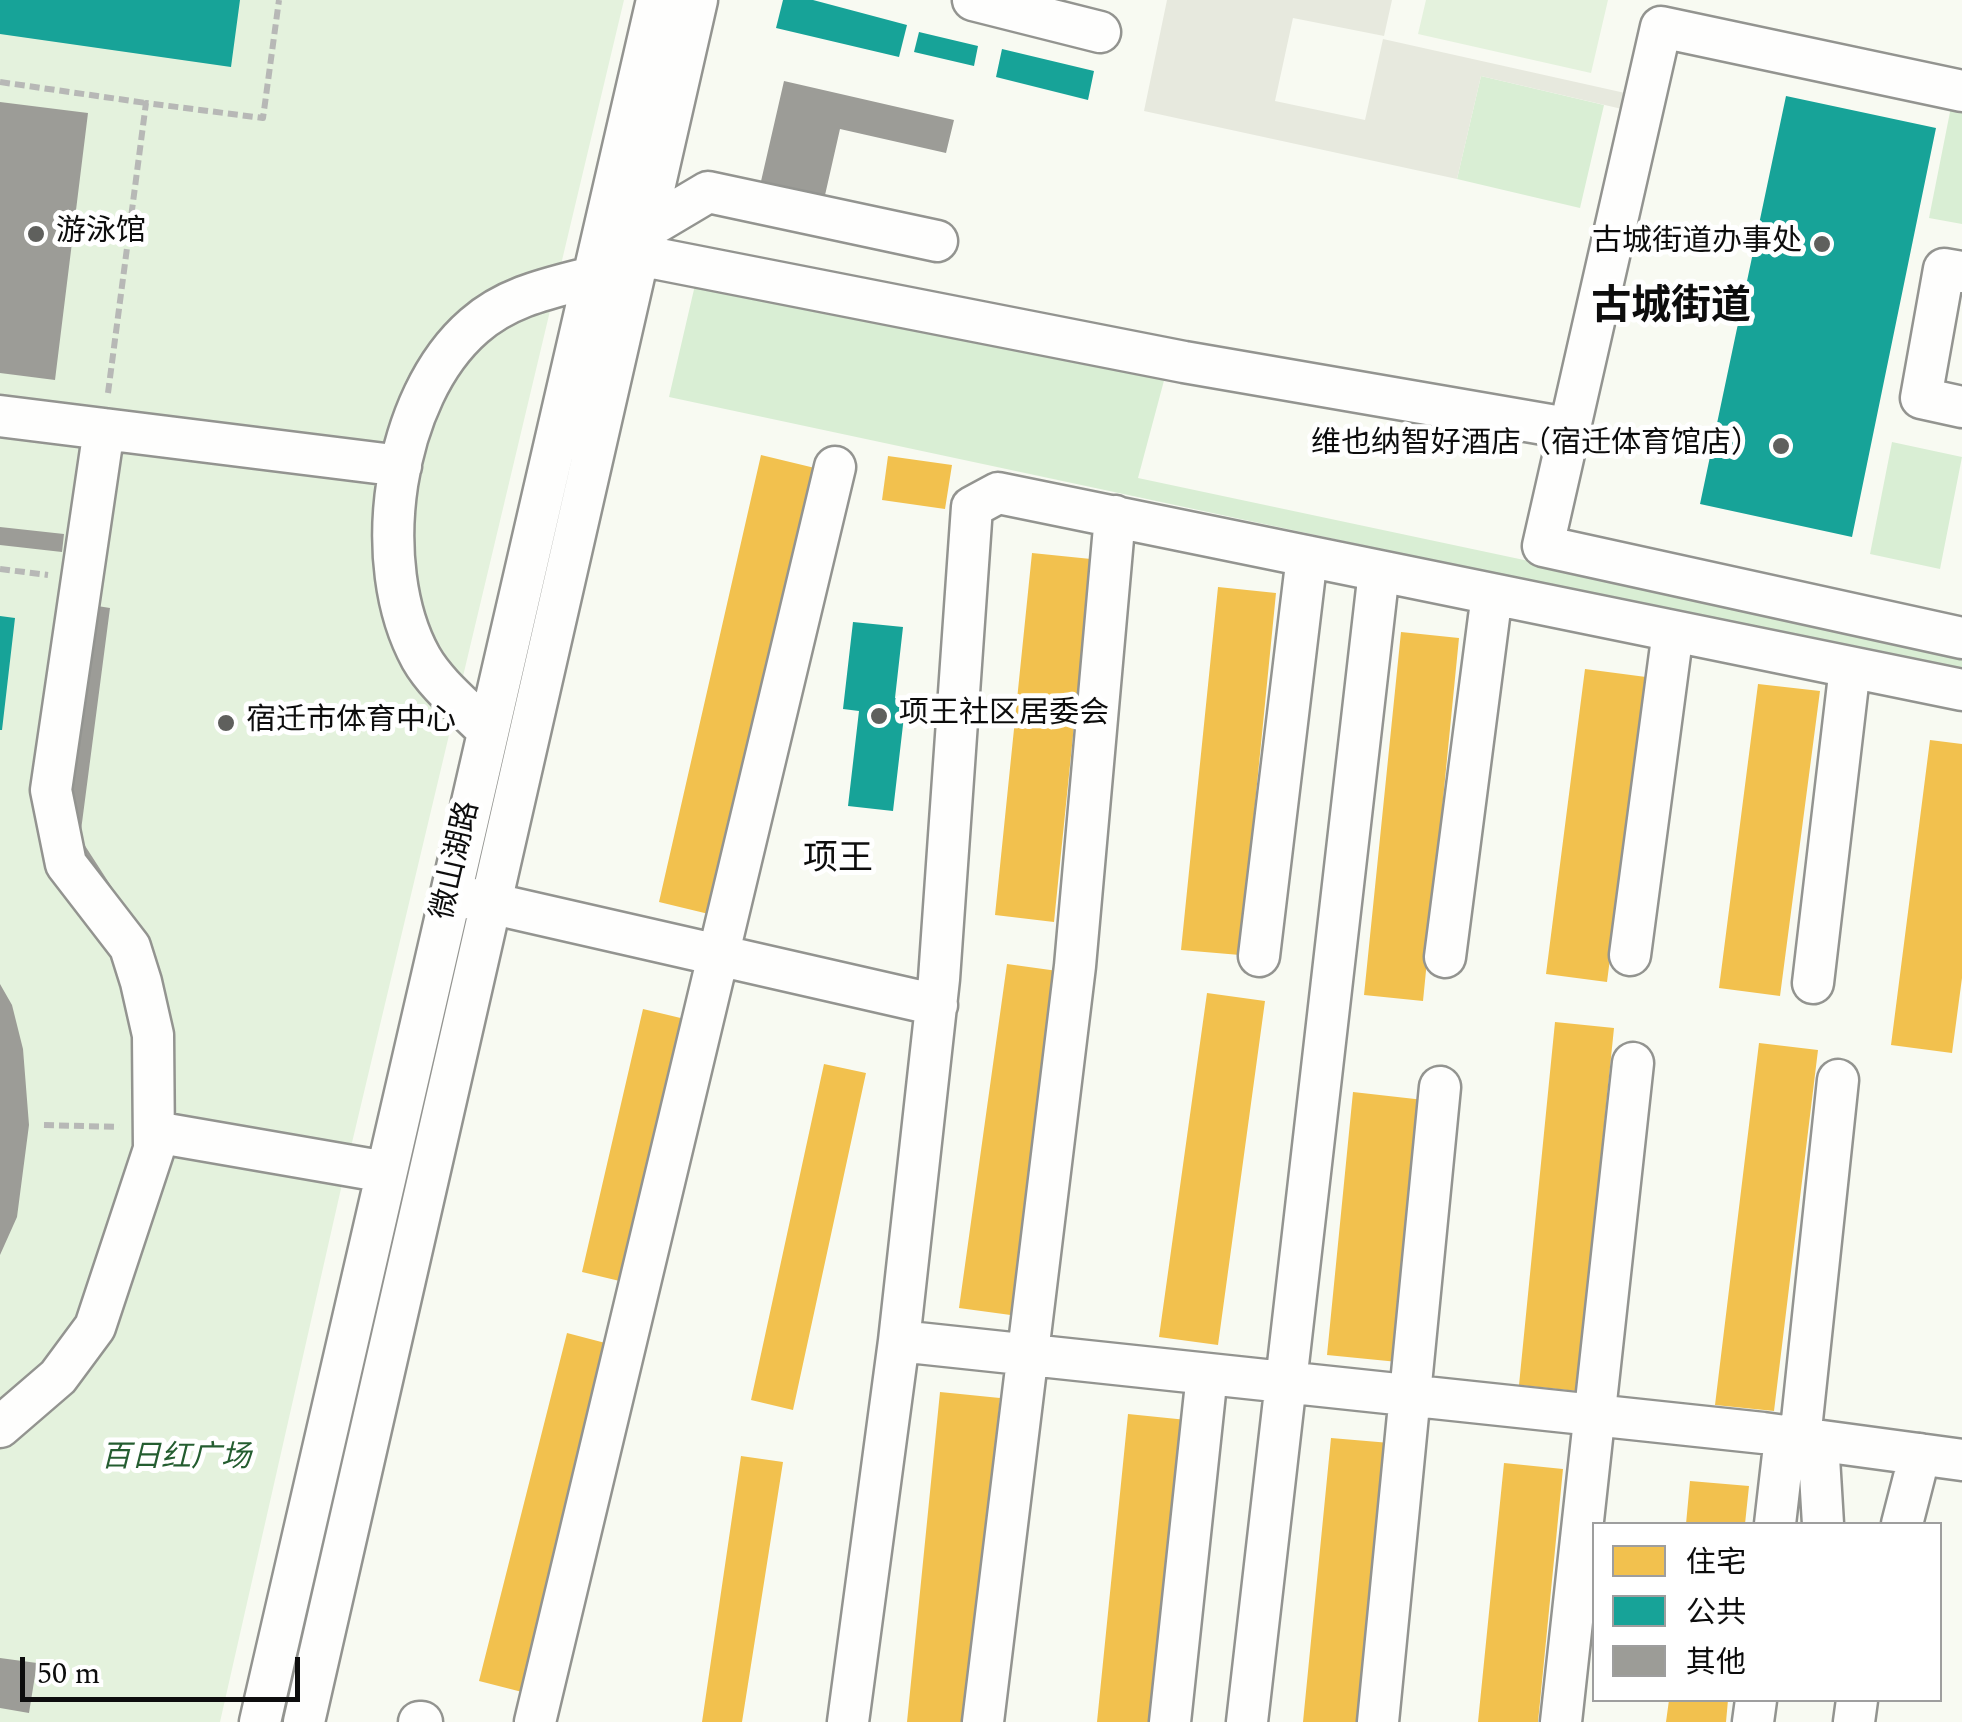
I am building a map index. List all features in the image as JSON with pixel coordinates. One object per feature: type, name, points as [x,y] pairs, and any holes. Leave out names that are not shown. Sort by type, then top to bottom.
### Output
[{"type":"street","name":"微山湖路","points":[[304,1722],[491,904],[619,252],[657,0]]},
{"type":"street","name":"微山湖路","points":[[260,1722],[488,730],[619,252],[697,0]]},
{"type":"street","points":[[973,0],[1100,32]]},
{"type":"street","points":[[1962,90],[1662,27],[1543,546],[1962,638]]},
{"type":"street","points":[[488,730],[437,679],[412,639],[394,562],[402,466],[437,373],[451,348],[475,325],[528,294],[619,252],[708,192],[936,241]]},
{"type":"street","points":[[619,252],[1184,362],[1567,428]]},
{"type":"street","points":[[1962,272],[1944,269],[1921,398],[1962,407]]},
{"type":"street","points":[[0,416],[402,466]]},
{"type":"street","points":[[0,1426],[18,1416],[58,1377],[95,1327],[139,1198],[155,1132],[152,1034],[141,982],[130,946],[66,864],[51,790],[104,429]]},
{"type":"street","points":[[534,1722],[835,467]]},
{"type":"street","points":[[848,1722],[899,1341],[936,1005],[972,507],[998,492],[1962,690]]},
{"type":"street","points":[[983,1722],[1075,966],[1114,516]]},
{"type":"street","points":[[1259,956],[1307,556]]},
{"type":"street","points":[[1247,1722],[1379,571]]},
{"type":"street","points":[[1445,957],[1492,594]]},
{"type":"street","points":[[1630,955],[1672,631]]},
{"type":"street","points":[[1813,983],[1850,667]]},
{"type":"street","points":[[450,894],[936,1005]]},
{"type":"street","points":[[1561,1722],[1633,1062]]},
{"type":"street","points":[[1776,1522],[1801,1439],[1838,1080]]},
{"type":"street","points":[[1378,1722],[1440,1087]]},
{"type":"street","points":[[155,1132],[386,1172]]},
{"type":"street","points":[[899,1341],[1962,1460]]},
{"type":"street","points":[[1170,1722],[1206,1374]]},
{"type":"street","points":[[1801,1439],[1822,1522]]},
{"type":"street","points":[[1903,1522],[1920,1454]]},
{"type":"path","points":[[0,82],[263,118],[279,0]]},
{"type":"path","points":[[104,429],[146,103]]},
{"type":"path","points":[[44,1124],[155,1132]]},
{"type":"green space","name":"宿迁市体育中心","points":[[0,0],[624,0],[340,1193],[220,1722],[0,1722]]},
{"type":"green space","points":[[1426,0],[1608,0],[1591,73],[1418,34]]},
{"type":"green space","points":[[1481,76],[1604,105],[1580,208],[1457,179]]},
{"type":"green space","points":[[1951,107],[1962,109],[1962,224],[1929,218]]},
{"type":"green space","points":[[695,285],[1166,373],[1138,478],[1962,653],[1962,673],[669,397]]},
{"type":"green space","points":[[1892,442],[1962,457],[1940,569],[1870,554]]},
{"type":"shaded area","points":[[1167,0],[1392,0],[1384,36],[1293,18],[1275,101],[1365,120],[1383,39],[1643,97],[1639,113],[1481,76],[1457,179],[1144,111]]},
{"type":"building: 住宅","points":[[761,455],[819,469],[717,916],[659,902]]},
{"type":"building: 住宅","points":[[888,456],[952,465],[945,509],[882,500]]},
{"type":"building: 住宅","points":[[1032,553],[1091,559],[1054,922],[995,915]]},
{"type":"building: 住宅","points":[[1218,587],[1276,593],[1240,955],[1181,950]]},
{"type":"building: 住宅","points":[[1401,632],[1459,638],[1423,1001],[1364,995]]},
{"type":"building: 住宅","points":[[1585,669],[1646,677],[1607,982],[1546,974]]},
{"type":"building: 住宅","points":[[1758,684],[1820,691],[1780,996],[1719,988]]},
{"type":"building: 住宅","points":[[1930,740],[1962,744],[1962,978],[1952,1053],[1891,1045]]},
{"type":"building: 住宅","points":[[1007,964],[1065,972],[1018,1316],[959,1308]]},
{"type":"building: 住宅","points":[[1207,993],[1265,1001],[1218,1345],[1159,1337]]},
{"type":"building: 住宅","points":[[643,1009],[689,1020],[628,1283],[582,1272]]},
{"type":"building: 住宅","points":[[1555,1022],[1614,1028],[1577,1391],[1519,1385]]},
{"type":"building: 住宅","points":[[1759,1043],[1818,1050],[1774,1411],[1715,1405]]},
{"type":"building: 住宅","points":[[824,1064],[866,1073],[793,1410],[751,1400]]},
{"type":"building: 住宅","points":[[1353,1092],[1424,1100],[1398,1362],[1327,1355]]},
{"type":"building: 住宅","points":[[567,1333],[613,1345],[526,1693],[479,1681]]},
{"type":"building: 住宅","points":[[940,1392],[1000,1398],[967,1722],[907,1722]]},
{"type":"building: 住宅","points":[[1128,1414],[1187,1420],[1157,1722],[1097,1722]]},
{"type":"building: 住宅","points":[[1331,1438],[1390,1443],[1362,1722],[1303,1722]]},
{"type":"building: 住宅","points":[[741,1456],[783,1462],[742,1722],[702,1722]]},
{"type":"building: 住宅","points":[[1504,1463],[1563,1469],[1538,1722],[1478,1722]]},
{"type":"building: 住宅","points":[[1690,1481],[1749,1486],[1745,1522],[1686,1522]]},
{"type":"building: 住宅","points":[[1669,1702],[1728,1702],[1726,1722],[1666,1722]]},
{"type":"building: 公共","points":[[0,0],[240,0],[231,67],[0,34]]},
{"type":"building: 公共","points":[[783,0],[813,0],[907,25],[899,57],[776,28]]},
{"type":"building: 公共","points":[[919,32],[978,46],[974,66],[914,52]]},
{"type":"building: 公共","points":[[1002,49],[1094,71],[1088,100],[996,77]]},
{"type":"building: 公共","points":[[1786,96],[1936,128],[1852,537],[1700,504]]},
{"type":"building: 公共","points":[[0,616],[15,618],[2,730],[0,730]]},
{"type":"building: 公共","points":[[853,622],[903,627],[895,698],[906,699],[893,811],[848,806],[859,711],[843,709]]},
{"type":"building: 其他","points":[[784,81],[954,120],[946,153],[840,129],[823,204],[759,190]]},
{"type":"building: 其他","name":"游泳馆","points":[[0,102],[88,113],[55,380],[0,373]]},
{"type":"building: 其他","points":[[0,527],[64,534],[62,552],[0,545]]},
{"type":"building: 其他","points":[[91,605],[110,608],[80,838],[124,906],[114,912],[79,860],[66,794]]},
{"type":"building: 其他","points":[[0,984],[12,1005],[23,1049],[29,1125],[17,1217],[0,1255]]},
{"type":"building: 其他","points":[[0,1658],[37,1663],[29,1713],[0,1708]]},
{"type":"place","name":"游泳馆","points":[[36,234]]},
{"type":"place","name":"古城街道办事处","points":[[1822,244]]},
{"type":"place","name":"维也纳智好酒店（宿迁体育馆店）","points":[[1781,446]]},
{"type":"place","name":"项王社区居委会","points":[[879,716]]},
{"type":"place","name":"宿迁市体育中心","points":[[226,723]]},
{"type":"district","name":"古城街道","points":[[1671,310]]},
{"type":"district","name":"项王","points":[[838,862]]},
{"type":"park label","name":"百日红广场","points":[[176,1460]]}]
